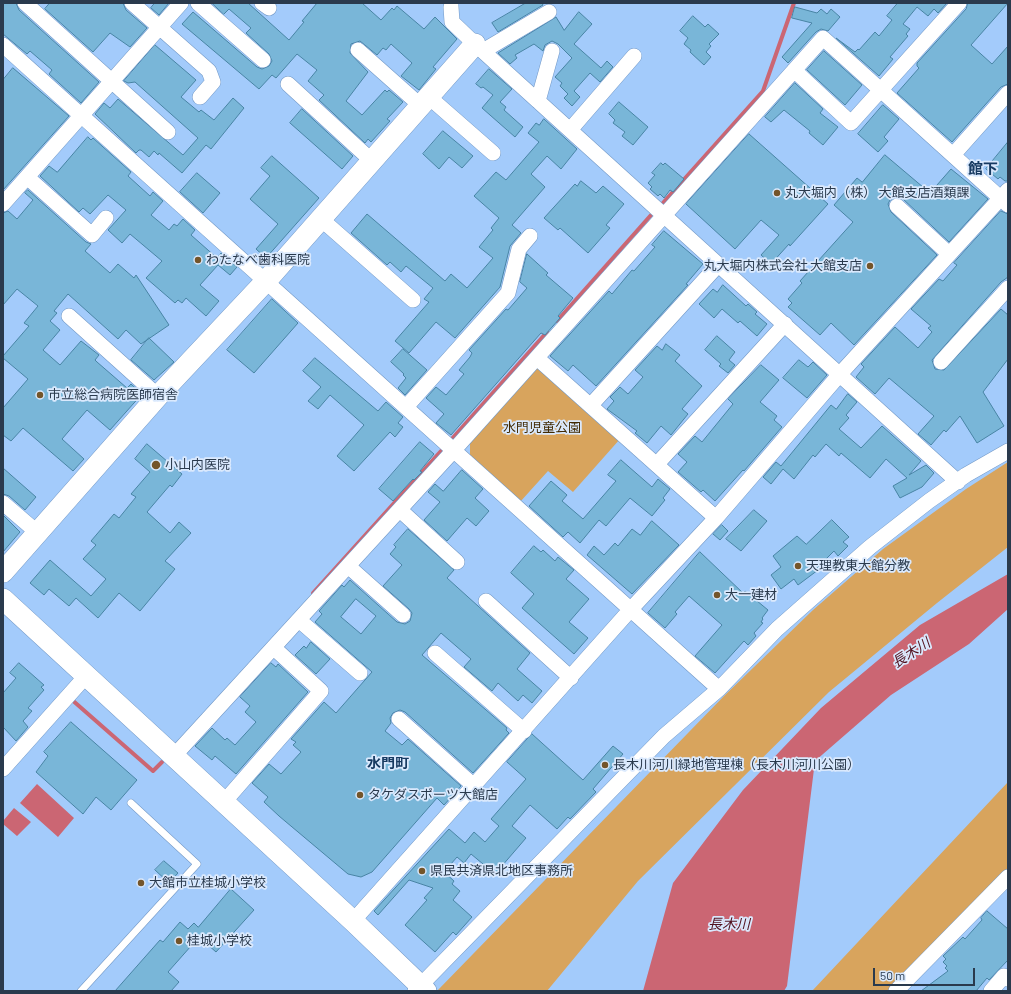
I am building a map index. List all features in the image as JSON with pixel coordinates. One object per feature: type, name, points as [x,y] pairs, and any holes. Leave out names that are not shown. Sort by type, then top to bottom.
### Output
[{"type":"street","points":[[25,3],[168,132]]},
{"type":"street","points":[[132,3],[209,71],[213,82],[200,98]]},
{"type":"street","points":[[3,204],[181,3]]},
{"type":"street","points":[[198,3],[263,60]]},
{"type":"street","points":[[794,70],[851,123],[959,3]]},
{"type":"street","points":[[451,7],[452,22],[479,48],[958,482]]},
{"type":"street","points":[[3,572],[158,396],[266,281],[425,101],[479,48],[549,12]]},
{"type":"street","points":[[174,756],[400,510],[823,38],[952,155],[1006,198],[949,254],[840,374],[716,518],[631,610],[353,921]]},
{"type":"street","points":[[3,45],[719,689]]},
{"type":"street","points":[[358,50],[493,153]]},
{"type":"street","points":[[538,101],[552,51]]},
{"type":"street","points":[[570,130],[634,56]]},
{"type":"street","points":[[288,84],[372,161]]},
{"type":"street","points":[[952,155],[1008,93]]},
{"type":"street","points":[[27,177],[92,235],[106,218]]},
{"type":"street","points":[[897,206],[949,254]]},
{"type":"street","points":[[321,219],[413,300]]},
{"type":"street","points":[[406,407],[508,293],[519,249],[530,236]]},
{"type":"street","points":[[591,405],[718,265]]},
{"type":"street","points":[[941,362],[1008,288]]},
{"type":"street","points":[[69,316],[158,396]]},
{"type":"street","points":[[657,464],[785,324]]},
{"type":"street","points":[[537,358],[716,518]]},
{"type":"street","points":[[3,599],[353,921],[420,989],[664,736],[719,689],[777,629],[870,547],[929,501],[1008,451]]},
{"type":"street","points":[[3,503],[38,533]]},
{"type":"street","points":[[400,510],[457,562]]},
{"type":"street","points":[[348,566],[402,615]]},
{"type":"street","points":[[486,601],[571,678]]},
{"type":"street","points":[[299,620],[360,673]]},
{"type":"street","points":[[224,802],[321,691],[274,648]]},
{"type":"street","points":[[435,653],[524,731]]},
{"type":"street","points":[[3,769],[86,676]]},
{"type":"street","points":[[399,719],[474,786]]},
{"type":"street","points":[[896,991],[1008,877]]},
{"type":"street","points":[[990,991],[1004,976],[1008,979]]},
{"type":"lane","points":[[81,991],[197,864],[131,803]]},
{"type":"green space","name":"水門児童公園","points":[[538,367],[620,439],[573,492],[548,471],[520,502],[470,457],[470,443]]},
{"type":"green space","points":[[1008,462],[1008,547],[829,692],[638,881],[547,991],[437,991],[724,696],[813,610],[883,549],[966,489]]},
{"type":"green space","points":[[1008,782],[1008,874],[891,991],[812,991]]},
{"type":"water","name":"長木川","points":[[1008,574],[1008,609],[969,644],[891,695],[815,761],[787,986],[784,991],[643,991],[673,883],[743,790],[821,708],[920,625]]},
{"type":"water","points":[[37,784],[74,818],[58,837],[20,803]]},
{"type":"water","points":[[14,808],[31,822],[17,836],[3,824],[3,821]]},
{"type":"building","points":[[3,3],[16,3],[19,10],[99,82],[81,103],[49,74],[52,70],[30,51],[27,54],[3,34]]},
{"type":"building","points":[[50,3],[123,3],[126,10],[147,28],[130,47],[110,33],[93,52],[45,9]]},
{"type":"building","points":[[155,3],[169,3],[159,15],[151,8]]},
{"type":"building","points":[[212,3],[248,3],[289,40],[317,3],[362,3],[381,20],[392,8],[394,10],[397,6],[424,29],[435,17],[457,39],[433,67],[436,69],[419,90],[401,76],[412,63],[391,44],[386,50],[383,48],[377,55],[360,41],[351,44],[350,53],[368,72],[346,101],[362,115],[385,90],[387,92],[389,90],[403,102],[387,119],[390,121],[371,142],[368,139],[365,143],[319,100],[324,95],[308,81],[317,70],[297,54],[276,78],[272,75],[259,89],[182,24],[193,12],[257,67],[262,69],[269,66],[272,61],[269,54],[246,33],[251,28],[229,9],[224,14]]},
{"type":"building","points":[[526,3],[542,3],[543,5],[498,32],[492,23]]},
{"type":"building","points":[[898,3],[947,3],[938,13],[934,9],[928,16],[917,7],[903,24],[910,29],[906,34],[908,36],[890,57],[893,59],[879,76],[836,38],[855,52],[858,49],[859,50],[875,32],[879,36],[892,20],[887,16]]},
{"type":"building","points":[[968,3],[1008,3],[971,45],[992,64],[1008,46],[1008,84],[1001,87],[952,142],[897,93],[919,68],[917,63],[966,9]]},
{"type":"building","points":[[795,7],[817,13],[821,9],[827,14],[831,9],[840,17],[828,31],[821,29],[816,32],[788,63],[782,57],[812,23],[792,18]]},
{"type":"building","points":[[579,12],[592,24],[574,44],[601,68],[607,61],[613,67],[600,82],[590,73],[574,91],[580,97],[572,106],[564,98],[568,94],[560,86],[562,83],[555,77],[572,58],[558,44],[552,41],[545,45],[543,51],[534,44],[515,55],[517,58],[510,64],[498,53],[556,17],[564,30]]},
{"type":"building","points":[[693,16],[705,27],[708,24],[719,34],[709,44],[711,46],[706,52],[711,57],[704,65],[684,44],[688,38],[680,31]]},
{"type":"building","points":[[155,45],[196,80],[181,97],[199,112],[201,110],[214,120],[233,98],[244,108],[211,149],[206,145],[182,173],[159,153],[158,155],[154,151],[149,157],[141,150],[136,153],[95,114],[104,103],[110,108],[118,99],[183,155],[198,138],[135,82],[128,83],[124,81]]},
{"type":"building","points":[[824,51],[862,85],[845,105],[807,70]]},
{"type":"building","points":[[13,68],[69,116],[3,190],[3,80]]},
{"type":"building","points":[[489,69],[512,89],[500,102],[506,107],[504,110],[523,127],[515,137],[482,108],[493,95],[483,87],[481,88],[476,84]]},
{"type":"building","points":[[795,83],[823,109],[820,113],[838,127],[823,145],[809,133],[810,131],[784,110],[771,122],[765,117]]},
{"type":"building","points":[[619,102],[648,127],[633,145],[622,136],[625,132],[613,123],[615,120],[609,114]]},
{"type":"building","points":[[883,105],[899,119],[884,137],[888,141],[878,152],[858,134]]},
{"type":"building","points":[[302,109],[353,156],[342,169],[290,123]]},
{"type":"building","points":[[544,119],[577,149],[561,169],[547,156],[531,174],[545,187],[512,225],[521,233],[510,246],[500,287],[455,338],[436,322],[409,353],[395,341],[429,302],[424,299],[433,288],[406,266],[401,272],[390,262],[387,265],[351,233],[367,214],[445,281],[451,274],[467,288],[493,258],[479,247],[493,230],[491,228],[499,218],[474,196],[496,172],[506,180],[539,142],[528,133],[536,123],[539,125]]},
{"type":"building","points":[[443,131],[473,156],[462,168],[449,157],[439,169],[423,154]]},
{"type":"building","name":"丸大堀内（株） 大館支店酒類課","points":[[749,134],[828,204],[790,246],[789,244],[771,264],[761,255],[779,235],[761,220],[735,249],[686,204]]},
{"type":"building","points":[[88,137],[91,140],[93,138],[131,172],[128,176],[150,196],[153,192],[163,201],[151,215],[169,230],[174,224],[177,226],[183,219],[195,230],[191,235],[217,258],[221,253],[237,267],[230,275],[218,265],[200,285],[219,301],[206,316],[186,298],[182,303],[178,300],[175,303],[146,278],[162,261],[130,234],[122,243],[108,230],[126,210],[108,195],[90,214],[83,208],[79,212],[40,176],[49,166],[57,172]]},
{"type":"building","points":[[1008,142],[1008,181],[1005,181],[1000,177],[998,179],[986,169]]},
{"type":"building","name":"丸大堀内株式会社 大館支店","points":[[885,155],[930,193],[951,169],[988,199],[949,242],[903,199],[895,197],[890,200],[888,204],[891,212],[937,255],[854,345],[831,323],[820,335],[788,307],[792,303],[788,299],[802,283],[800,281],[853,222],[834,205],[857,178],[862,182]]},
{"type":"building","points":[[272,156],[319,198],[266,258],[256,249],[278,224],[250,199],[270,176],[261,168]]},
{"type":"building","points":[[661,163],[663,165],[665,163],[684,179],[673,192],[670,190],[664,198],[660,194],[658,196],[650,189],[652,187],[648,183],[655,175],[652,173]]},
{"type":"building","points":[[197,173],[220,193],[203,213],[180,192]]},
{"type":"building","points":[[581,181],[596,193],[603,186],[624,204],[606,225],[610,228],[588,253],[560,228],[558,230],[544,218],[575,184],[577,186]]},
{"type":"building","points":[[28,190],[86,242],[91,244],[85,251],[110,273],[118,264],[134,278],[136,275],[169,325],[141,344],[126,330],[118,339],[68,294],[54,311],[57,313],[50,321],[60,330],[43,350],[60,365],[81,341],[99,355],[95,360],[97,362],[127,388],[131,384],[142,394],[110,430],[87,410],[62,439],[84,459],[73,471],[23,428],[11,441],[3,435],[3,408],[28,379],[3,358],[3,356],[29,326],[24,323],[38,306],[17,289],[3,305],[3,213],[8,211],[17,219],[33,200],[25,193]]},
{"type":"building","points":[[1001,211],[1008,214],[1008,277],[1001,282],[932,360],[935,369],[944,370],[1001,309],[1008,315],[1008,359],[983,392],[1004,426],[977,443],[960,416],[946,432],[944,430],[931,445],[918,434],[934,416],[889,378],[875,394],[856,377],[864,367],[861,364],[895,327],[918,348],[932,332],[928,328],[931,326],[911,309],[939,279],[943,281],[957,265],[954,263]]},
{"type":"building","points":[[664,231],[703,264],[686,284],[688,285],[596,386],[573,365],[568,371],[550,356],[609,291],[612,294],[632,270],[634,271],[655,247],[652,245]]},
{"type":"building","points":[[527,254],[548,273],[546,275],[573,298],[558,316],[560,318],[545,335],[541,333],[451,435],[436,423],[444,414],[426,398],[436,387],[446,395],[464,374],[459,370],[472,353],[469,350],[527,288],[520,282]]},
{"type":"building","points":[[723,285],[746,306],[748,304],[757,312],[755,314],[767,324],[757,336],[740,321],[738,323],[722,309],[714,318],[699,304],[713,289],[717,292]]},
{"type":"building","points":[[272,299],[298,323],[254,373],[227,350]]},
{"type":"building","points":[[717,336],[735,352],[729,360],[735,365],[728,373],[719,366],[721,364],[705,350]]},
{"type":"building","points":[[149,338],[174,362],[154,380],[131,360]]},
{"type":"building","points":[[666,344],[680,355],[675,361],[702,386],[682,409],[688,414],[671,435],[661,426],[647,443],[635,433],[637,431],[607,409],[614,401],[610,397],[620,387],[628,394],[643,377],[635,370],[657,346],[662,350]]},
{"type":"building","points":[[403,349],[427,370],[405,395],[398,388],[406,378],[403,375],[404,374],[391,362]]},
{"type":"building","points":[[315,358],[378,411],[386,402],[403,417],[398,423],[403,427],[395,437],[390,432],[354,471],[337,456],[364,425],[330,395],[318,409],[308,401],[321,387],[303,371]]},
{"type":"building","points":[[799,360],[808,367],[813,362],[827,375],[807,398],[783,378]]},
{"type":"building","points":[[761,365],[779,380],[760,402],[777,416],[774,420],[782,427],[744,471],[743,470],[715,501],[703,490],[701,492],[678,472],[687,462],[678,454],[695,436],[702,442],[733,404],[728,399]]},
{"type":"building","points":[[848,394],[857,402],[846,415],[849,418],[839,429],[861,448],[882,426],[921,461],[909,475],[926,465],[934,473],[922,487],[900,498],[893,486],[907,478],[886,459],[870,478],[841,453],[839,456],[826,444],[815,457],[813,455],[794,479],[783,469],[771,484],[763,477],[776,462],[781,466],[831,405],[836,409]]},
{"type":"building","points":[[420,442],[434,454],[420,471],[422,472],[414,480],[413,479],[393,501],[379,489]]},
{"type":"building","points":[[147,444],[182,474],[172,487],[170,485],[147,512],[170,533],[179,522],[191,533],[165,561],[175,569],[140,611],[119,593],[98,618],[76,598],[69,606],[49,589],[44,595],[30,583],[50,560],[91,596],[106,579],[83,559],[96,545],[91,541],[114,514],[119,518],[136,497],[131,494],[150,472],[135,459]]},
{"type":"building","points":[[621,460],[652,487],[658,479],[670,489],[663,498],[665,500],[652,516],[630,498],[606,526],[599,520],[580,543],[568,532],[563,537],[529,506],[551,481],[567,495],[562,501],[583,519],[616,481],[608,475]]},
{"type":"building","points":[[3,468],[36,497],[25,510],[9,496],[3,494]]},
{"type":"building","points":[[462,470],[483,489],[475,498],[489,511],[476,526],[467,518],[447,541],[424,520],[440,502],[428,492],[435,484],[443,491]]},
{"type":"building","points":[[754,510],[767,521],[741,551],[726,539]]},
{"type":"building","points":[[3,515],[20,532],[3,552]]},
{"type":"building","points":[[832,520],[849,537],[843,542],[848,546],[838,556],[834,551],[817,568],[818,570],[798,585],[794,579],[781,589],[771,575],[781,567],[773,556],[797,536],[806,544]]},
{"type":"building","points":[[652,521],[679,545],[632,594],[587,555],[594,546],[604,555],[615,543],[618,546],[632,529],[640,535]]},
{"type":"building","points":[[722,525],[728,531],[720,540],[713,534]]},
{"type":"building","points":[[408,529],[454,570],[447,578],[530,653],[517,669],[542,691],[532,703],[523,695],[518,701],[498,683],[492,691],[464,667],[471,659],[441,633],[422,655],[507,728],[506,730],[509,733],[473,773],[405,712],[400,710],[393,713],[390,718],[391,723],[385,731],[402,745],[408,739],[461,786],[444,805],[437,798],[372,872],[361,877],[348,874],[279,816],[264,802],[268,797],[252,783],[269,764],[281,774],[301,752],[293,745],[296,742],[291,739],[324,702],[336,713],[372,672],[315,622],[322,614],[319,611],[342,585],[344,587],[350,580],[397,622],[405,624],[410,621],[412,613],[409,609],[383,586],[402,565],[390,554],[396,547],[394,545]],"holes":[[[356,599],[376,616],[361,634],[341,617]]]},
{"type":"building","points":[[534,546],[541,552],[543,550],[555,561],[558,557],[574,570],[566,579],[589,599],[569,622],[588,638],[574,654],[522,608],[534,594],[511,573]]},
{"type":"building","points":[[700,552],[743,593],[745,591],[768,610],[762,618],[763,619],[761,622],[763,623],[754,633],[756,636],[748,645],[744,641],[715,673],[695,656],[722,625],[689,596],[675,612],[677,614],[665,628],[648,613]]},
{"type":"building","points":[[311,642],[330,659],[316,674],[295,655],[304,646],[306,648]]},
{"type":"building","points":[[19,663],[44,685],[41,687],[44,690],[28,708],[32,711],[23,721],[28,727],[16,741],[3,727],[3,693],[16,678],[10,673]]},
{"type":"building","points":[[271,663],[276,667],[278,664],[308,692],[236,774],[215,756],[212,760],[195,746],[212,728],[225,740],[227,738],[235,745],[256,722],[245,712],[250,706],[240,697]]},
{"type":"building","points":[[71,722],[137,780],[111,810],[96,797],[83,814],[36,772],[48,756],[44,752]]},
{"type":"building","points":[[532,734],[583,780],[613,746],[623,754],[593,789],[596,792],[570,819],[568,817],[557,829],[530,805],[512,826],[526,838],[495,874],[471,854],[464,863],[457,857],[444,872],[454,881],[452,884],[460,891],[453,900],[472,917],[456,935],[453,932],[435,952],[405,925],[427,900],[424,898],[433,888],[409,880],[378,915],[374,911],[449,829],[465,843],[474,832],[485,842],[499,826],[491,819],[526,779],[507,762]]},
{"type":"building","points":[[164,861],[178,873],[169,883],[155,870]]},
{"type":"building","name":"桂城小学校","points":[[231,889],[254,910],[216,952],[199,937],[168,972],[179,982],[171,991],[115,991],[160,940],[163,942],[180,922],[188,929],[194,923],[198,927]]},
{"type":"building","points":[[987,911],[1008,929],[1008,960],[989,980],[987,978],[976,991],[921,991],[948,971],[945,968],[947,966],[943,962],[946,959],[943,956],[963,937],[965,939],[982,920],[981,918]]},
{"type":"waterway","points":[[662,204],[763,91],[794,3]]},
{"type":"waterway","points":[[557,321],[651,215]]},
{"type":"waterway","points":[[450,441],[547,332]]},
{"type":"waterway","points":[[313,593],[441,451]]},
{"type":"waterway","points":[[71,699],[153,771],[162,762]]},
{"type":"place","name":"丸大堀内（株） 大館支店酒類課","points":[[777,193]]},
{"type":"place","name":"わたなべ歯科医院","points":[[198,260]]},
{"type":"place","name":"丸大堀内株式会社 大館支店","points":[[870,266]]},
{"type":"place","name":"市立総合病院医師宿舎","points":[[40,395]]},
{"type":"place","name":"小山内医院","points":[[156,465]]},
{"type":"place","name":"天理教東大館分教","points":[[798,566]]},
{"type":"place","name":"大一建材","points":[[717,595]]},
{"type":"place","name":"長木川河川緑地管理棟（長木川河川公園）","points":[[605,765]]},
{"type":"place","name":"タケダスポーツ大館店","points":[[360,795]]},
{"type":"place","name":"県民共済県北地区事務所","points":[[422,871]]},
{"type":"place","name":"大館市立桂城小学校","points":[[141,883]]},
{"type":"place","name":"桂城小学校","points":[[179,941]]},
{"type":"district","name":"館下","points":[[983,169]]},
{"type":"district","name":"水門町","points":[[388,763]]}]
